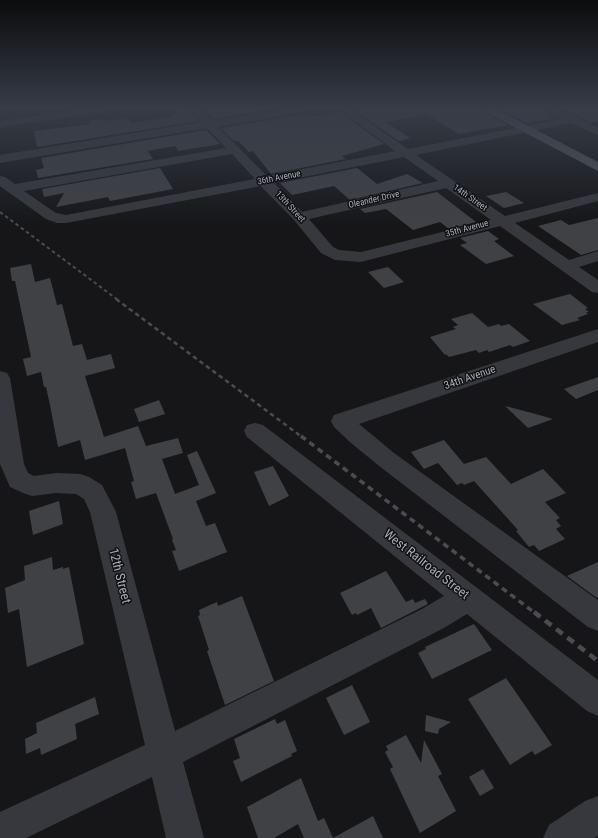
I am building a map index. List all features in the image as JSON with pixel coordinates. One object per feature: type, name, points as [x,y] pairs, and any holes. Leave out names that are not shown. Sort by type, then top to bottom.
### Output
[{"type":"main road","points":[[560,147],[598,167]]},
{"type":"street","points":[[0,158],[67,147]]},
{"type":"street","name":"13th Street","points":[[231,147],[299,217],[327,250],[335,255]]},
{"type":"street","name":"14th Street","points":[[398,147],[598,288]]},
{"type":"street","name":"36th Avenue","points":[[12,189],[50,216],[57,219],[66,219],[435,147]]},
{"type":"street","points":[[0,180],[12,189],[234,150]]},
{"type":"street","name":"Oleander Drive","points":[[299,217],[449,183]]},
{"type":"street","name":"35th Avenue","points":[[335,255],[361,257],[502,220],[598,197]]},
{"type":"street","points":[[566,266],[598,256]]},
{"type":"street","name":"34th Avenue","points":[[598,335],[342,421],[359,437],[386,458],[598,617]]},
{"type":"street","name":"12th Street","points":[[0,378],[12,464],[19,480],[32,486],[80,484],[93,492],[103,512],[185,838]]},
{"type":"street","name":"West Railroad Street","points":[[255,431],[598,700]]},
{"type":"street","points":[[0,831],[164,754],[432,619],[468,598]]},
{"type":"street","points":[[562,838],[598,814]]},
{"type":"building","points":[[105,147],[169,147],[148,151],[153,159],[38,178],[36,170],[44,168],[41,158]]},
{"type":"building","points":[[176,147],[201,147],[178,151]]},
{"type":"building","points":[[244,147],[373,147],[342,156],[346,159],[271,174],[253,151],[249,152]]},
{"type":"building","points":[[160,168],[173,189],[110,201],[108,197],[56,207],[64,193],[44,197],[42,189]]},
{"type":"building","points":[[357,168],[377,184],[407,174],[423,183],[350,200],[334,186],[292,195],[280,183]]},
{"type":"building","points":[[437,192],[476,222],[449,229],[440,222],[413,230],[386,209],[365,213],[360,209]]},
{"type":"building","points":[[506,192],[524,203],[504,208],[486,196]]},
{"type":"building","points":[[598,218],[598,250],[581,255],[538,226],[561,220],[569,225]]},
{"type":"building","points":[[488,231],[499,239],[494,241],[514,256],[486,264],[460,245],[467,243],[460,238]]},
{"type":"building","points":[[31,264],[35,282],[50,278],[57,305],[62,304],[73,346],[82,344],[87,360],[111,354],[115,368],[85,376],[104,437],[138,426],[146,446],[178,438],[183,453],[162,459],[175,494],[199,485],[187,455],[197,451],[216,493],[196,501],[206,526],[215,523],[227,552],[179,571],[172,551],[176,550],[172,540],[173,539],[156,493],[136,499],[131,482],[134,481],[125,448],[85,460],[80,440],[58,447],[46,387],[44,387],[41,372],[27,376],[23,359],[31,357],[15,281],[12,281],[10,268]]},
{"type":"building","points":[[388,267],[404,282],[384,288],[368,272]]},
{"type":"building","points":[[570,294],[588,308],[585,309],[589,312],[586,312],[588,314],[577,318],[580,320],[562,325],[533,304]]},
{"type":"building","points":[[472,313],[488,327],[499,324],[501,326],[509,324],[530,341],[513,347],[510,345],[489,352],[487,350],[479,353],[476,350],[449,357],[446,354],[445,355],[430,337],[456,329],[453,327],[458,325],[451,319]]},
{"type":"building","points":[[598,377],[598,390],[576,399],[564,389]]},
{"type":"building","points":[[159,400],[165,414],[139,422],[134,409]]},
{"type":"building","points":[[505,406],[532,413],[553,419],[528,428]]},
{"type":"building","points":[[444,440],[464,464],[486,457],[511,484],[543,469],[566,493],[545,502],[560,518],[556,520],[561,526],[556,529],[565,539],[539,551],[534,545],[529,547],[516,531],[518,530],[474,481],[464,485],[462,483],[457,485],[438,463],[424,469],[411,452]]},
{"type":"building","points":[[273,466],[289,496],[269,506],[254,472]]},
{"type":"building","points":[[59,501],[63,524],[33,535],[29,511]]},
{"type":"building","points":[[52,557],[53,570],[69,567],[84,644],[27,667],[19,609],[8,613],[5,588],[25,580],[24,566]]},
{"type":"building","points":[[598,562],[598,597],[597,598],[567,576]]},
{"type":"building","points":[[386,571],[406,602],[413,599],[415,603],[425,599],[428,604],[381,628],[371,608],[357,615],[356,613],[352,615],[340,593]]},
{"type":"building","points":[[242,596],[274,681],[225,705],[207,651],[209,650],[198,616],[200,615],[199,610],[217,602],[218,606]]},
{"type":"building","points":[[474,624],[492,650],[432,679],[418,653],[426,649],[425,647]]},
{"type":"building","points":[[506,678],[552,745],[535,755],[532,751],[510,765],[468,699]]},
{"type":"building","points":[[352,685],[370,722],[344,735],[326,698]]},
{"type":"building","points":[[95,697],[99,714],[75,724],[77,739],[41,755],[40,748],[26,754],[25,739],[37,733],[36,723]]},
{"type":"building","points":[[426,715],[451,722],[439,729],[438,734],[425,731]]},
{"type":"building","points":[[275,719],[277,724],[285,720],[297,751],[291,754],[292,756],[241,782],[233,761],[240,758],[234,739]]},
{"type":"building","points":[[406,735],[421,763],[424,740],[442,774],[438,776],[456,811],[420,833],[390,769],[393,767],[385,752],[388,750],[386,746]]},
{"type":"building","points":[[483,769],[494,788],[480,796],[469,777]]},
{"type":"building","points":[[301,778],[318,821],[324,818],[333,838],[304,838],[298,824],[274,838],[258,838],[247,807]]},
{"type":"building","points":[[373,816],[383,838],[333,838]]},
{"type":"railway","points":[[0,212],[118,300]]},
{"type":"railway","points":[[116,299],[302,437]]},
{"type":"railway","points":[[301,436],[535,613]]},
{"type":"railway","points":[[534,612],[598,661]]}]
